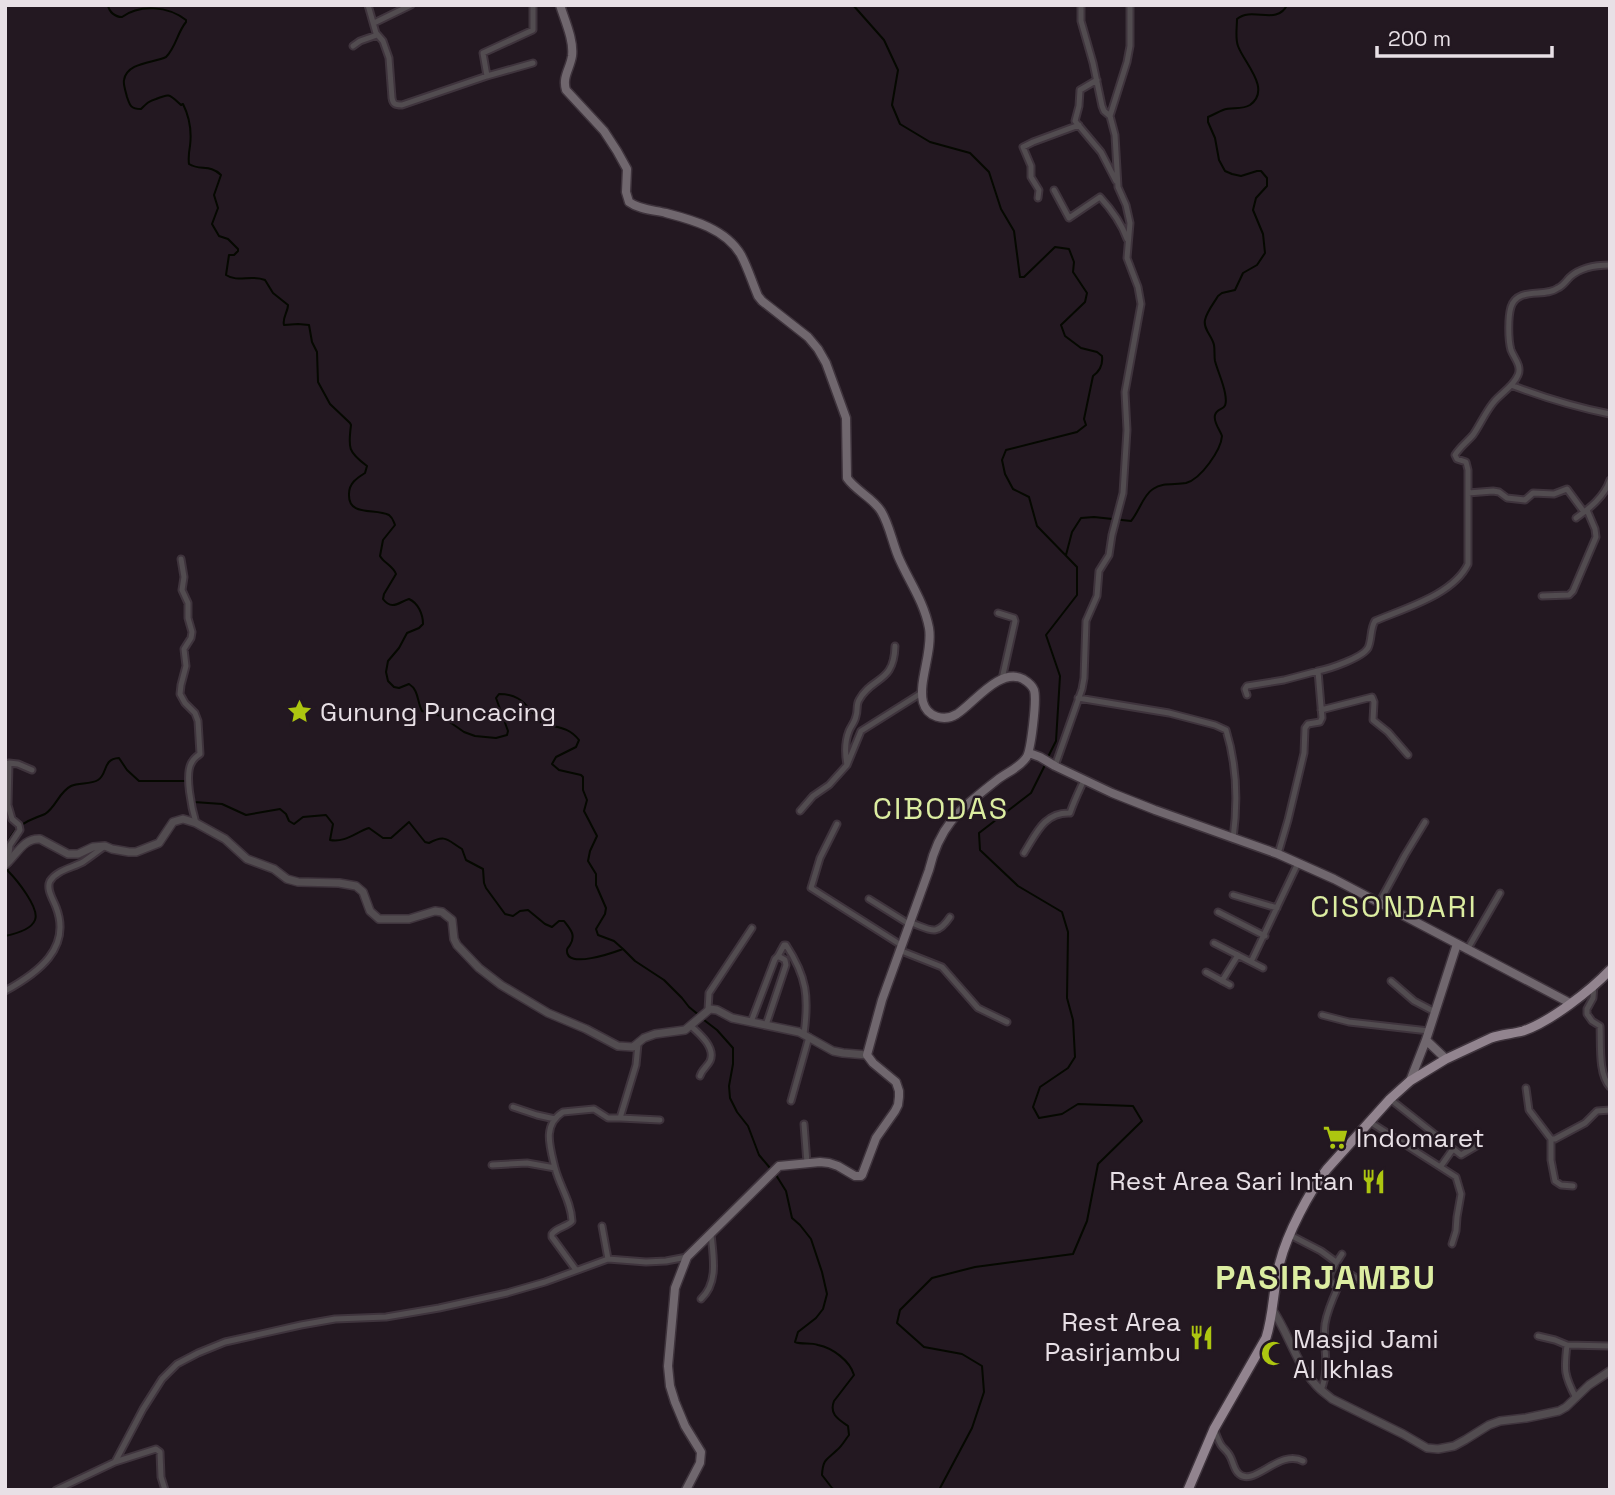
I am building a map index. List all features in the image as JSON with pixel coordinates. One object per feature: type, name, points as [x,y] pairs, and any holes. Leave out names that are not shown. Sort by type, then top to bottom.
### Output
[{"type":"highway","points":[[1188,1490],[1214,1429],[1266,1338],[1279,1263],[1290,1235],[1320,1178],[1390,1099],[1410,1081],[1446,1059],[1500,1034],[1523,1031],[1535,1026],[1570,1003],[1610,970]]},
{"type":"main road","points":[[560,5],[572,52],[564,86],[604,131],[617,151],[627,169],[626,192],[629,202],[698,222],[722,236],[741,255],[762,301],[808,337],[826,363],[846,418],[847,478],[881,510],[899,558],[917,591],[927,621],[929,646],[923,701],[931,715],[948,718],[960,713],[1002,679],[1018,677],[1026,680],[1035,693],[1029,753],[1017,768],[998,780],[950,820],[940,836],[900,948],[867,1055],[891,1078],[899,1091],[898,1105],[870,1149],[866,1168],[860,1176],[855,1176],[829,1163],[782,1165],[687,1258],[675,1288],[668,1366],[675,1402],[685,1426],[701,1452],[700,1463],[686,1490]]},
{"type":"main road","points":[[1029,753],[1155,810],[1298,863],[1570,1003]]},
{"type":"main road","points":[[1410,1081],[1457,944]]},
{"type":"main road","points":[[1428,1035],[1446,1059]]},
{"type":"street","points":[[368,5],[377,35],[387,50],[392,98],[396,105],[533,63]]},
{"type":"street","points":[[374,23],[411,5]]},
{"type":"street","points":[[486,76],[483,52],[533,30],[533,5]]},
{"type":"street","points":[[1081,5],[1081,21],[1102,106],[1110,116],[1115,135],[1118,187]]},
{"type":"street","points":[[1110,116],[1130,46],[1130,5]]},
{"type":"street","points":[[353,46],[377,35]]},
{"type":"street","points":[[1054,765],[1084,678],[1087,618],[1098,593],[1099,571],[1109,555],[1123,494],[1127,430],[1125,393],[1140,304],[1138,286],[1127,258],[1129,215],[1101,152],[1075,117],[1080,90],[1097,80]]},
{"type":"street","points":[[1038,198],[1039,190],[1031,177],[1031,166],[1023,148],[1079,125]]},
{"type":"street","points":[[1054,190],[1069,218],[1100,197],[1116,216],[1128,242]]},
{"type":"street","points":[[1247,695],[1247,686],[1328,669],[1360,654],[1368,648],[1375,621],[1427,599],[1452,584],[1463,573],[1468,565],[1469,553],[1468,465],[1455,455],[1471,438],[1493,402],[1518,375],[1509,333],[1511,305],[1517,298],[1534,292],[1557,290],[1581,269],[1610,265]]},
{"type":"street","points":[[1511,385],[1552,400],[1610,414]]},
{"type":"street","points":[[1576,518],[1605,491],[1610,480]]},
{"type":"street","points":[[1468,493],[1493,491],[1507,498],[1525,500],[1533,493],[1554,494],[1567,489],[1585,511],[1595,529],[1596,537],[1573,592],[1569,595],[1542,596]]},
{"type":"street","points":[[181,559],[183,592],[188,603],[192,632],[184,649],[186,672],[180,694],[195,713],[198,723],[200,754],[190,762],[189,777],[191,806],[196,822]]},
{"type":"street","points":[[998,613],[1016,621],[1002,679]]},
{"type":"street","points":[[847,765],[846,744],[856,719],[858,702],[887,673],[894,660],[895,646]]},
{"type":"street","points":[[1278,854],[1304,753],[1306,728],[1308,724],[1321,721],[1318,671]]},
{"type":"street","points":[[800,811],[847,765],[861,731],[923,692]]},
{"type":"street","points":[[1321,710],[1372,697],[1373,720],[1388,732],[1408,755]]},
{"type":"street","points":[[1078,698],[1169,713],[1215,724],[1226,730],[1236,785],[1233,839]]},
{"type":"street","points":[[6,864],[10,845],[20,830],[19,825],[12,820],[8,805],[9,763],[32,770]]},
{"type":"street","points":[[1024,853],[1042,823],[1057,813],[1070,813],[1084,780]]},
{"type":"street","points":[[6,864],[27,842],[35,839],[68,854],[78,854],[93,847],[105,846],[136,852],[159,843],[176,820],[196,822],[225,839],[247,859],[274,869],[287,879],[356,886],[363,892],[370,911],[379,919],[409,919],[430,912],[442,912],[452,920],[454,939],[460,949],[478,968],[501,985],[548,1013],[618,1046],[629,1047],[649,1036],[685,1031],[693,1025],[706,1011],[709,993],[752,928]]},
{"type":"street","points":[[1379,903],[1425,822]]},
{"type":"street","points":[[837,824],[820,858],[811,888],[900,948],[946,969],[973,1004],[1007,1022]]},
{"type":"street","points":[[5,990],[39,970],[50,957],[57,942],[61,925],[48,888],[52,878],[105,846]]},
{"type":"street","points":[[1251,962],[1298,863]]},
{"type":"street","points":[[1467,950],[1500,893]]},
{"type":"street","points":[[1233,895],[1277,908]]},
{"type":"street","points":[[869,899],[909,923],[931,930],[943,928],[950,917]]},
{"type":"street","points":[[1218,912],[1265,936]]},
{"type":"street","points":[[1214,943],[1263,968]]},
{"type":"street","points":[[751,1022],[775,959],[786,945],[804,981],[807,1001],[807,1036],[791,1101]]},
{"type":"street","points":[[1222,981],[1237,954]]},
{"type":"street","points":[[766,1025],[786,962],[778,956]]},
{"type":"street","points":[[1206,972],[1230,985]]},
{"type":"street","points":[[1391,981],[1414,1001],[1435,1012]]},
{"type":"street","points":[[1594,984],[1593,998],[1587,1014],[1600,1026],[1604,1078],[1610,1087]]},
{"type":"street","points":[[706,1011],[717,1010],[732,1018],[807,1036],[832,1051],[867,1055]]},
{"type":"street","points":[[1322,1015],[1428,1035]]},
{"type":"street","points":[[693,1025],[710,1051],[710,1061],[700,1076]]},
{"type":"street","points":[[620,1118],[633,1078],[638,1044]]},
{"type":"street","points":[[1525,1088],[1529,1110],[1551,1139],[1555,1181],[1561,1185],[1573,1186]]},
{"type":"street","points":[[1390,1099],[1464,1155],[1478,1145]]},
{"type":"street","points":[[513,1107],[555,1119]]},
{"type":"street","points":[[576,1270],[552,1237],[557,1229],[572,1221],[570,1203],[555,1168],[548,1134],[555,1119],[560,1113],[594,1109],[608,1118],[660,1120]]},
{"type":"street","points":[[1551,1139],[1585,1123],[1597,1111],[1610,1110]]},
{"type":"street","points":[[1370,1122],[1457,1177],[1461,1199],[1452,1244]]},
{"type":"street","points":[[804,1124],[807,1163]]},
{"type":"street","points":[[1441,1166],[1453,1149]]},
{"type":"street","points":[[492,1165],[527,1163],[555,1168]]},
{"type":"street","points":[[602,1226],[608,1259]]},
{"type":"street","points":[[701,1298],[710,1288],[712,1279],[711,1234]]},
{"type":"street","points":[[1290,1235],[1336,1262]]},
{"type":"street","points":[[1338,1287],[1330,1279],[1342,1254]]},
{"type":"street","points":[[115,1462],[162,1379],[177,1364],[198,1353],[248,1336],[301,1325],[335,1319],[386,1317],[507,1293],[608,1259],[646,1262],[687,1258]]},
{"type":"street","points":[[1321,1390],[1327,1367],[1325,1326],[1338,1287],[1347,1272],[1364,1283]]},
{"type":"street","points":[[1272,1309],[1309,1376],[1321,1390],[1332,1399],[1433,1449],[1454,1446],[1500,1421],[1559,1411],[1610,1371]]},
{"type":"street","points":[[1538,1336],[1555,1339],[1567,1345],[1610,1346]]},
{"type":"street","points":[[1567,1345],[1565,1376],[1576,1398]]},
{"type":"street","points":[[1214,1429],[1239,1475],[1253,1476],[1277,1462],[1293,1458],[1303,1461]]},
{"type":"street","points":[[56,1490],[115,1462],[153,1450],[159,1450],[165,1490]]},
{"type":"waterway","points":[[108,5],[111,12],[119,17],[137,10],[154,8],[163,9],[186,20],[166,57],[135,66],[126,74],[124,82],[127,97],[131,106],[138,109],[167,95],[183,104],[191,129],[189,164],[213,170],[221,175],[214,195],[218,208],[212,224],[219,236],[228,239],[238,249],[234,255],[229,255],[226,275],[265,280],[273,293],[288,305],[284,325],[309,325],[317,352],[318,382],[330,404],[350,423],[351,449],[367,466],[365,473],[350,487],[350,501],[358,509],[389,515],[395,525],[383,540],[380,556],[396,574],[383,599],[393,605],[409,599],[417,606],[422,616],[423,624],[407,633],[388,661],[388,681],[399,688],[409,684],[416,693],[422,711],[441,716],[464,732],[475,736],[496,738],[507,735],[496,698],[499,694],[518,698],[539,721],[569,731],[579,740],[576,747],[556,757],[552,764],[559,770],[583,777],[583,790],[587,800],[584,811],[597,836],[588,861],[596,874],[596,885],[606,908],[596,929],[598,935],[614,941],[623,949]]},
{"type":"waterway","points":[[853,5],[884,40],[898,70],[892,105],[900,124],[930,142],[970,153],[989,172],[1001,209],[1014,231],[1020,277],[1024,277],[1055,247],[1069,249],[1074,262],[1073,272],[1087,293],[1085,302],[1061,325],[1065,336],[1081,348],[1102,356],[1098,372],[1093,376],[1084,419],[1086,425],[1077,432],[1006,450],[1002,460],[1005,474],[1013,489],[1029,497],[1037,526],[1077,567],[1077,595],[1046,635],[1060,676],[1056,741],[1048,757]]},
{"type":"waterway","points":[[1066,555],[1072,532],[1081,518],[1131,521],[1144,499],[1157,487],[1186,483],[1198,476],[1221,442],[1222,436],[1215,415],[1224,407],[1226,400],[1215,361],[1214,345],[1205,320],[1218,296],[1235,290],[1243,273],[1257,265],[1265,253],[1263,234],[1253,210],[1256,198],[1267,186],[1267,178],[1261,171],[1241,176],[1225,171],[1219,160],[1208,117],[1223,110],[1250,105],[1256,99],[1257,84],[1238,46],[1237,19],[1250,14],[1277,14],[1287,5]]},
{"type":"waterway","points":[[5,854],[8,841],[18,827],[49,811],[71,786],[98,780],[114,759],[119,758],[139,781],[186,781]]},
{"type":"waterway","points":[[939,1490],[972,1428],[984,1392],[982,1366],[962,1354],[924,1347],[897,1323],[900,1310],[932,1278],[975,1267],[1073,1254],[1087,1221],[1098,1164],[1142,1121],[1133,1106],[1078,1104],[1062,1114],[1039,1118],[1033,1107],[1040,1087],[1068,1068],[1075,1057],[1073,1020],[1067,998],[1068,932],[1062,912],[1018,886],[980,850],[979,833],[1031,793],[1046,763]]},
{"type":"waterway","points":[[191,783],[194,802],[222,804],[246,815],[280,809],[294,824],[303,817],[326,815],[333,824],[330,840],[335,841],[369,828],[383,838],[391,838],[409,822],[425,842],[446,839],[462,849],[466,860],[483,869],[486,888],[505,914],[513,916],[528,910],[552,927],[559,921],[564,921],[572,933],[573,938],[567,950],[569,956],[574,959],[591,958],[623,949],[635,961],[664,980],[700,1016]]},
{"type":"waterway","points":[[5,936],[26,929],[36,915],[26,894],[7,867]]},
{"type":"waterway","points":[[704,1020],[733,1048],[730,1098],[748,1126],[759,1155],[770,1168]]},
{"type":"waterway","points":[[776,1175],[786,1191],[792,1218],[811,1239],[827,1294],[823,1309],[798,1332],[795,1342],[829,1349],[845,1360],[854,1375],[833,1406],[835,1416],[848,1426],[849,1435],[823,1465],[822,1475],[835,1490]]},
{"type":"place","name":"Gunung Puncacing","points":[[300,712]]},
{"type":"place","name":"Indomaret","points":[[1336,1138]]},
{"type":"place","name":"Rest Area Sari Intan","points":[[1374,1181]]},
{"type":"place","name":"Rest Area Pasirjambu","points":[[1201,1337]]},
{"type":"place","name":"Masjid Jami Al Ikhlas","points":[[1273,1354]]},
{"type":"district","name":"CIBODAS","points":[[941,809]]},
{"type":"district","name":"CISONDARI","points":[[1394,907]]},
{"type":"district","name":"PASIRJAMBU","points":[[1326,1277]]}]
